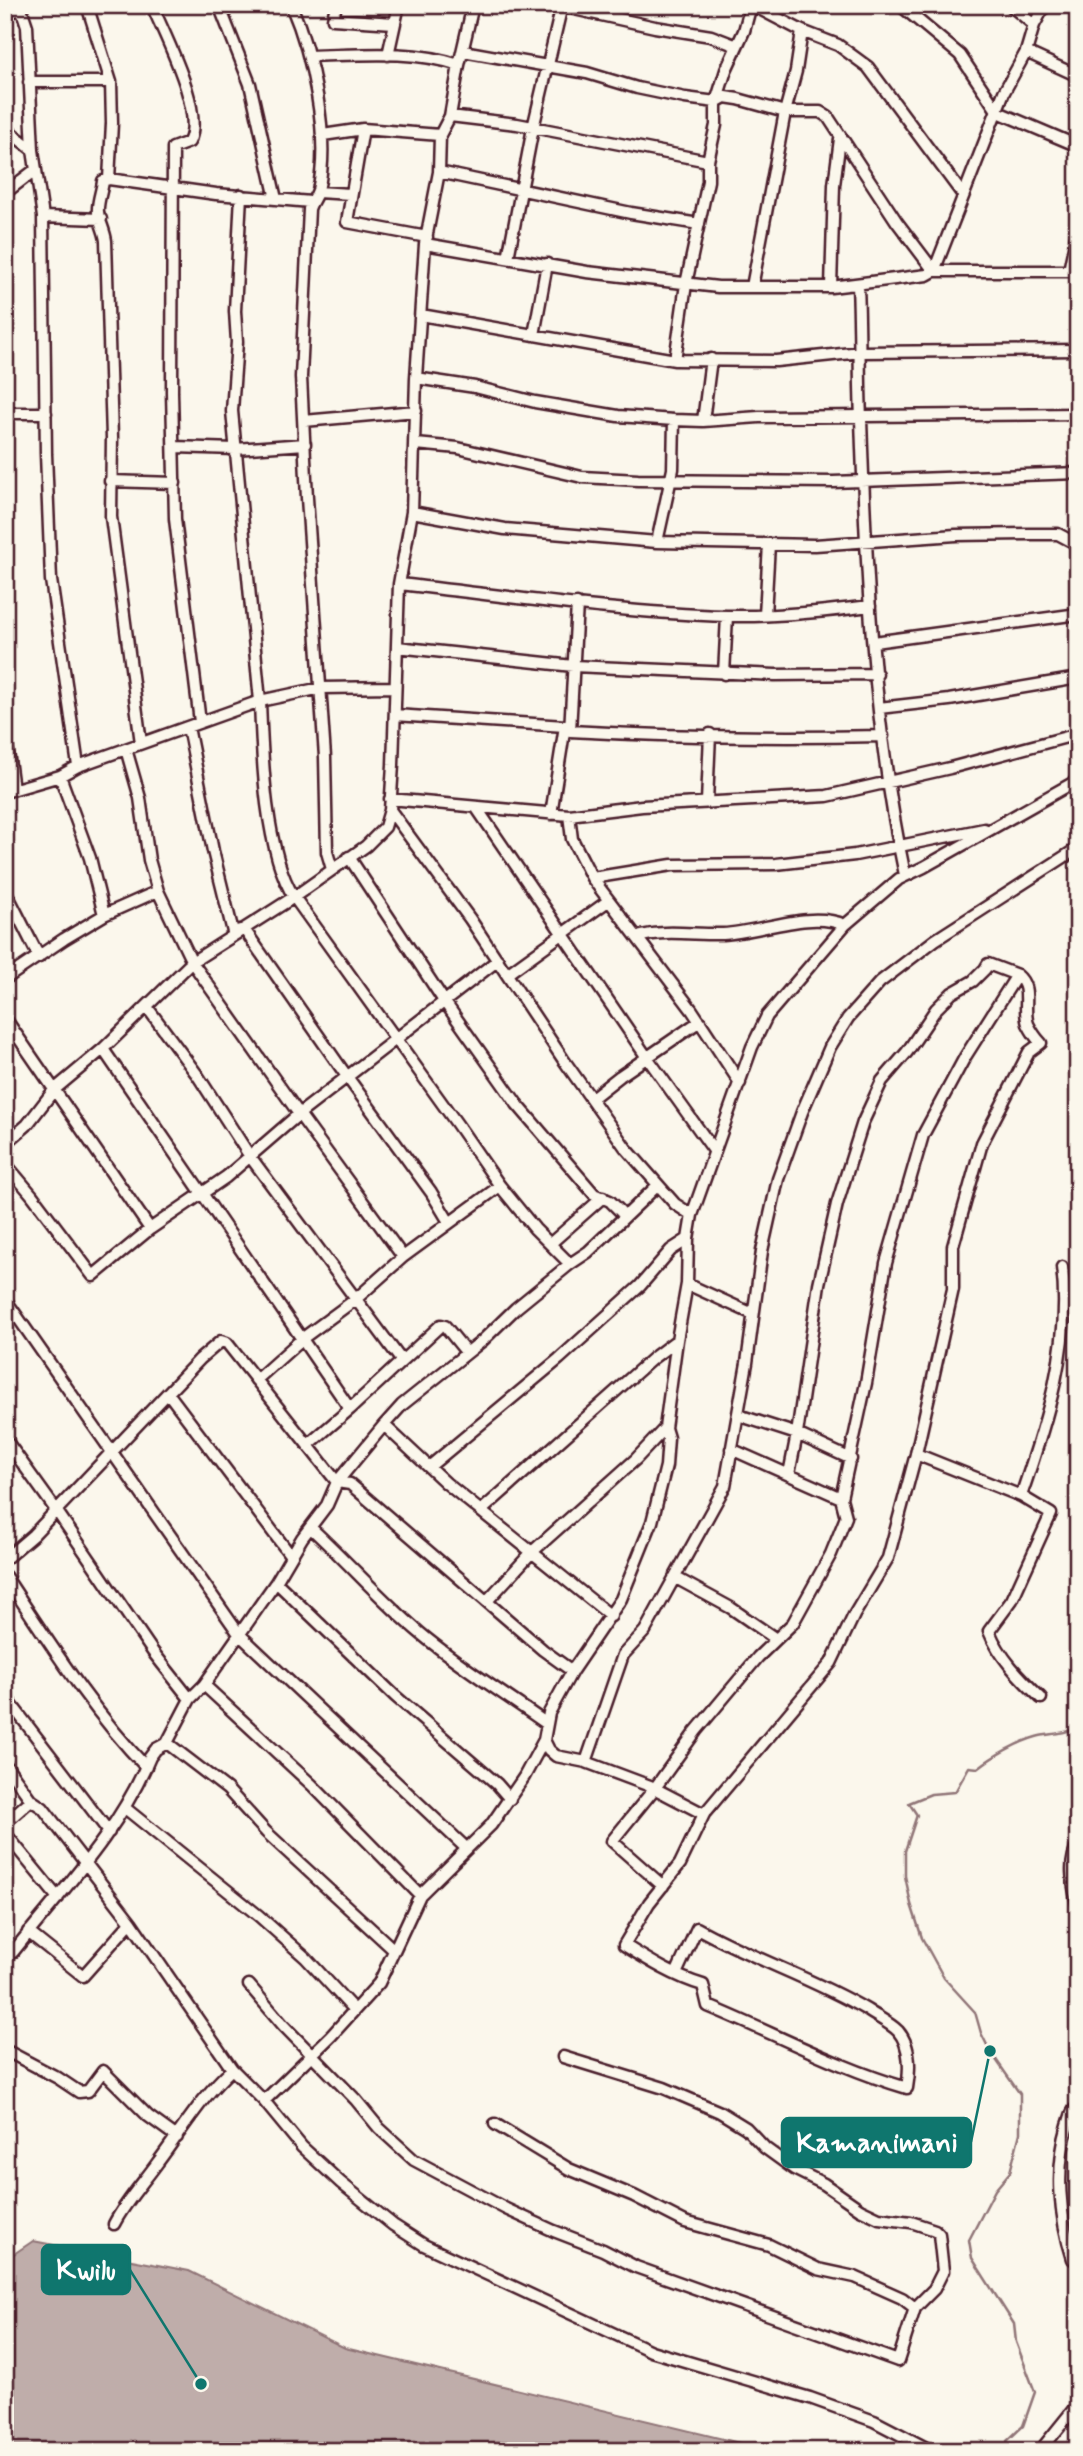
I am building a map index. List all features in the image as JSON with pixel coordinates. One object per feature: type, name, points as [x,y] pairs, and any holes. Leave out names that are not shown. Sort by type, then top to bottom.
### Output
[{"type":"street","points":[[87,5],[111,82],[109,179]]},
{"type":"street","points":[[152,5],[188,93],[193,118],[192,137],[189,142],[173,148],[172,392],[175,519],[200,722]]},
{"type":"street","points":[[219,5],[250,84],[276,199]]},
{"type":"street","points":[[291,5],[309,56],[323,135],[318,192],[311,202],[306,255],[301,377],[321,688],[327,852],[332,869]]},
{"type":"street","points":[[336,5],[333,19],[394,23]]},
{"type":"street","points":[[388,55],[399,5]]},
{"type":"street","points":[[5,1144],[27,1125],[54,1090],[103,1049],[192,962],[294,897],[366,846],[385,827],[390,804],[399,584],[412,512],[416,378],[426,241],[439,172],[440,135],[450,116],[458,65],[473,5]]},
{"type":"street","points":[[556,5],[655,27],[712,36],[737,46]]},
{"type":"street","points":[[675,360],[686,284],[708,181],[716,102],[752,5],[802,31],[838,45],[868,67],[963,195]]},
{"type":"street","points":[[900,5],[960,55],[998,112],[1078,146]]},
{"type":"street","points":[[1010,5],[1034,25]]},
{"type":"street","points":[[934,271],[1004,92],[1026,52],[1034,25],[1045,5]]},
{"type":"street","points":[[508,258],[533,128],[561,6]]},
{"type":"street","points":[[5,13],[21,7],[27,26],[33,150],[43,217],[46,454],[51,580],[78,766]]},
{"type":"street","points":[[752,287],[802,31]]},
{"type":"street","points":[[463,51],[587,73],[637,88],[716,102],[725,97],[785,112],[820,112],[828,117],[913,245],[934,271]]},
{"type":"street","points":[[1026,52],[1078,75]]},
{"type":"street","points":[[309,56],[388,55],[444,60],[458,65]]},
{"type":"street","points":[[29,82],[111,82]]},
{"type":"street","points":[[450,116],[517,124],[708,161]]},
{"type":"street","points":[[5,128],[33,150]]},
{"type":"street","points":[[323,135],[363,129],[440,135]]},
{"type":"street","points":[[363,129],[347,222],[508,258],[587,272],[686,284],[752,287],[858,285],[927,275],[934,271],[1075,271]]},
{"type":"street","points":[[831,287],[834,186],[840,138]]},
{"type":"street","points":[[5,193],[35,170]]},
{"type":"street","points":[[439,172],[631,213],[699,224]]},
{"type":"street","points":[[141,743],[111,517],[112,438],[106,241],[98,208],[103,181],[109,179],[216,194],[311,202]]},
{"type":"street","points":[[318,192],[351,194]]},
{"type":"street","points":[[241,195],[235,311],[237,342],[232,411],[234,449],[262,743],[273,837],[284,881],[499,1186],[535,1229],[570,1264]]},
{"type":"street","points":[[43,217],[101,219]]},
{"type":"street","points":[[1078,227],[1075,271],[1078,279]]},
{"type":"street","points":[[534,335],[547,264]]},
{"type":"street","points":[[858,285],[860,416],[870,606],[888,782],[905,875]]},
{"type":"street","points":[[421,315],[675,360],[776,361],[861,352],[1078,349]]},
{"type":"street","points":[[702,421],[711,359]]},
{"type":"street","points":[[416,378],[618,416],[674,420],[702,421],[759,416],[1078,414]]},
{"type":"street","points":[[304,421],[416,411]]},
{"type":"street","points":[[5,414],[46,413]]},
{"type":"street","points":[[657,542],[673,469],[674,420]]},
{"type":"street","points":[[175,446],[234,449],[305,444]]},
{"type":"street","points":[[416,444],[458,448],[583,477],[670,481],[864,481],[1078,473]]},
{"type":"street","points":[[110,481],[175,483]]},
{"type":"street","points":[[412,512],[505,529],[657,542],[816,545],[956,535],[1030,534],[1058,534],[1073,542],[1078,541]]},
{"type":"street","points":[[765,615],[769,544]]},
{"type":"street","points":[[399,584],[577,604],[727,616],[870,606]]},
{"type":"street","points":[[551,814],[567,728],[577,604]]},
{"type":"street","points":[[874,642],[1078,614]]},
{"type":"street","points":[[724,674],[727,616]]},
{"type":"street","points":[[397,647],[573,666],[724,674],[877,674]]},
{"type":"street","points":[[879,708],[949,701],[1078,678]]},
{"type":"street","points":[[5,729],[9,791],[60,776],[78,766],[260,701],[321,688],[395,687]]},
{"type":"street","points":[[395,715],[627,734],[883,736]]},
{"type":"street","points":[[188,727],[212,851],[230,924],[233,932],[244,929]]},
{"type":"street","points":[[707,802],[710,734]]},
{"type":"street","points":[[390,804],[569,814],[707,802],[827,796],[1078,734]]},
{"type":"street","points":[[126,749],[140,798],[149,860],[158,891],[192,962],[403,1257]]},
{"type":"street","points":[[60,776],[90,859],[104,915]]},
{"type":"street","points":[[264,2101],[379,1983],[420,1895],[491,1825],[510,1799],[544,1740],[549,1713],[572,1671],[621,1599],[652,1522],[666,1466],[668,1438],[665,1428],[687,1284],[688,1238],[692,1215],[752,1046],[767,1016],[845,925],[905,875],[924,867],[1078,780]]},
{"type":"street","points":[[390,804],[625,1147],[657,1186],[675,1204],[692,1215]]},
{"type":"street","points":[[476,807],[562,936],[715,1152]]},
{"type":"street","points":[[569,814],[572,839],[592,878],[700,1021],[740,1083]]},
{"type":"street","points":[[592,878],[672,865],[776,864],[898,846],[995,827]]},
{"type":"street","points":[[586,1762],[623,1656],[645,1631],[725,1486],[762,1251],[778,1179],[802,1112],[830,1047],[848,1018],[880,982],[935,940],[1078,848]]},
{"type":"street","points":[[349,857],[444,1001],[517,1104],[594,1194],[604,1197],[625,1216]]},
{"type":"street","points":[[5,890],[39,957]]},
{"type":"street","points":[[5,979],[104,915],[158,891]]},
{"type":"street","points":[[507,974],[608,901]]},
{"type":"street","points":[[637,937],[653,933],[737,933],[808,920],[831,919],[845,925]]},
{"type":"street","points":[[244,929],[417,1172],[449,1222]]},
{"type":"street","points":[[5,1163],[93,1276],[149,1229],[226,1177],[299,1114],[498,960]]},
{"type":"street","points":[[676,1974],[697,1928],[730,1947],[846,1998],[898,2031],[904,2040],[909,2061],[906,2088],[810,2051],[708,2006],[703,1984],[676,1974],[624,1945],[680,1864],[704,1814],[831,1663],[854,1615],[887,1558],[916,1454],[953,1289],[954,1246],[982,1143],[1029,1052],[1041,1043],[1028,1023],[1027,993],[1017,975],[988,964],[973,981],[952,993],[936,1009],[907,1052],[882,1082],[863,1122],[837,1204],[819,1284],[789,1474]]},
{"type":"street","points":[[663,1886],[612,1841],[696,1731],[793,1623],[831,1554],[846,1517],[841,1499],[851,1459],[886,1262],[923,1135],[965,1057],[1017,975]]},
{"type":"street","points":[[147,1007],[204,1085],[249,1155],[401,1360]]},
{"type":"street","points":[[5,1018],[149,1229]]},
{"type":"street","points":[[592,1098],[700,1021]]},
{"type":"street","points":[[103,1049],[351,1409]]},
{"type":"street","points":[[256,1380],[403,1257],[499,1186]]},
{"type":"street","points":[[5,1948],[13,1952],[86,1864],[125,1808],[156,1749],[167,1743],[190,1699],[204,1685],[276,1582],[327,1505],[337,1482],[384,1425],[402,1405],[587,1252],[657,1186]]},
{"type":"street","points":[[551,1243],[604,1197]]},
{"type":"street","points":[[429,1467],[559,1359],[640,1286],[671,1250],[688,1238]]},
{"type":"street","points":[[1021,1496],[1045,1423],[1060,1354],[1065,1296],[1062,1267]]},
{"type":"street","points":[[687,1284],[753,1314]]},
{"type":"street","points":[[5,1299],[239,1634],[466,1848]]},
{"type":"street","points":[[308,1445],[441,1325],[467,1353]]},
{"type":"street","points":[[481,1511],[653,1358],[677,1340]]},
{"type":"street","points":[[5,1559],[33,1535],[200,1359],[221,1341],[227,1343],[337,1482],[350,1484],[543,1650],[572,1671]]},
{"type":"street","points":[[168,1393],[291,1556]]},
{"type":"street","points":[[738,1415],[797,1434],[851,1459]]},
{"type":"street","points":[[384,1425],[481,1511],[611,1616]]},
{"type":"street","points":[[487,1601],[532,1552],[636,1459],[665,1428]]},
{"type":"street","points":[[5,1439],[153,1653],[190,1699]]},
{"type":"street","points":[[731,1449],[841,1499]]},
{"type":"street","points":[[916,1454],[1021,1496],[1051,1514],[1012,1600],[989,1631],[993,1642],[1015,1673],[1041,1698]]},
{"type":"street","points":[[310,1528],[345,1558],[375,1592],[421,1633],[547,1724]]},
{"type":"street","points":[[5,1576],[109,1726],[146,1767]]},
{"type":"street","points":[[676,1578],[732,1608],[776,1639]]},
{"type":"street","points":[[276,1582],[395,1696],[497,1784],[510,1799]]},
{"type":"street","points":[[204,1685],[312,1785],[420,1895]]},
{"type":"street","points":[[5,1696],[109,1832]]},
{"type":"street","points":[[544,1740],[556,1756],[586,1762],[655,1788],[704,1814]]},
{"type":"street","points":[[167,1743],[227,1789],[266,1832],[394,1950]]},
{"type":"street","points":[[5,1764],[31,1800],[43,1808],[131,1922],[233,2069],[302,2147],[393,2225],[424,2245],[652,2351],[810,2398],[874,2421],[932,2451]]},
{"type":"street","points":[[5,1824],[31,1800]]},
{"type":"street","points":[[125,1808],[259,1916],[306,1958],[354,2010]]},
{"type":"street","points":[[5,1833],[58,1898]]},
{"type":"street","points":[[1078,1845],[1073,1854],[1073,1882],[1078,1908]]},
{"type":"street","points":[[28,1932],[83,1976],[131,1922]]},
{"type":"street","points":[[249,1985],[310,2054],[414,2160],[506,2209],[636,2267],[898,2361],[915,2308],[934,2289],[943,2270],[939,2234],[935,2230],[911,2222],[880,2218],[860,2209],[824,2184],[794,2169],[765,2148],[746,2128],[720,2112],[664,2088],[563,2057]]},
{"type":"street","points":[[5,2050],[79,2092],[88,2091],[103,2071],[148,2116],[177,2137]]},
{"type":"street","points":[[114,2224],[123,2206],[220,2080],[233,2069]]},
{"type":"street","points":[[1073,2259],[1060,2202],[1060,2166],[1063,2143],[1073,2110],[1078,2106]]},
{"type":"street","points":[[495,2124],[569,2169],[634,2196],[685,2222],[769,2245],[818,2269],[855,2277],[890,2292],[915,2308]]},
{"type":"street","points":[[1040,2451],[1078,2404]]},
{"type":"shaded area","points":[[33,2241],[189,2271],[345,2348],[773,2451],[5,2451],[5,2260]]},
{"type":"waterway","points":[[1010,2451],[1007,2441],[1023,2426],[1035,2392],[1016,2342],[1014,2324],[972,2258],[969,2240],[995,2190],[1010,2172],[1020,2133],[1020,2094],[990,2051],[975,2012],[944,1978],[922,1938],[905,1876],[905,1851],[917,1815],[909,1803],[931,1794],[955,1792],[969,1767],[978,1768],[1029,1739],[1064,1732],[1078,1725]]},
{"type":"place","name":"Kamanimani","points":[[990,2051]]},
{"type":"place","name":"Kwilu","points":[[201,2384]]}]
